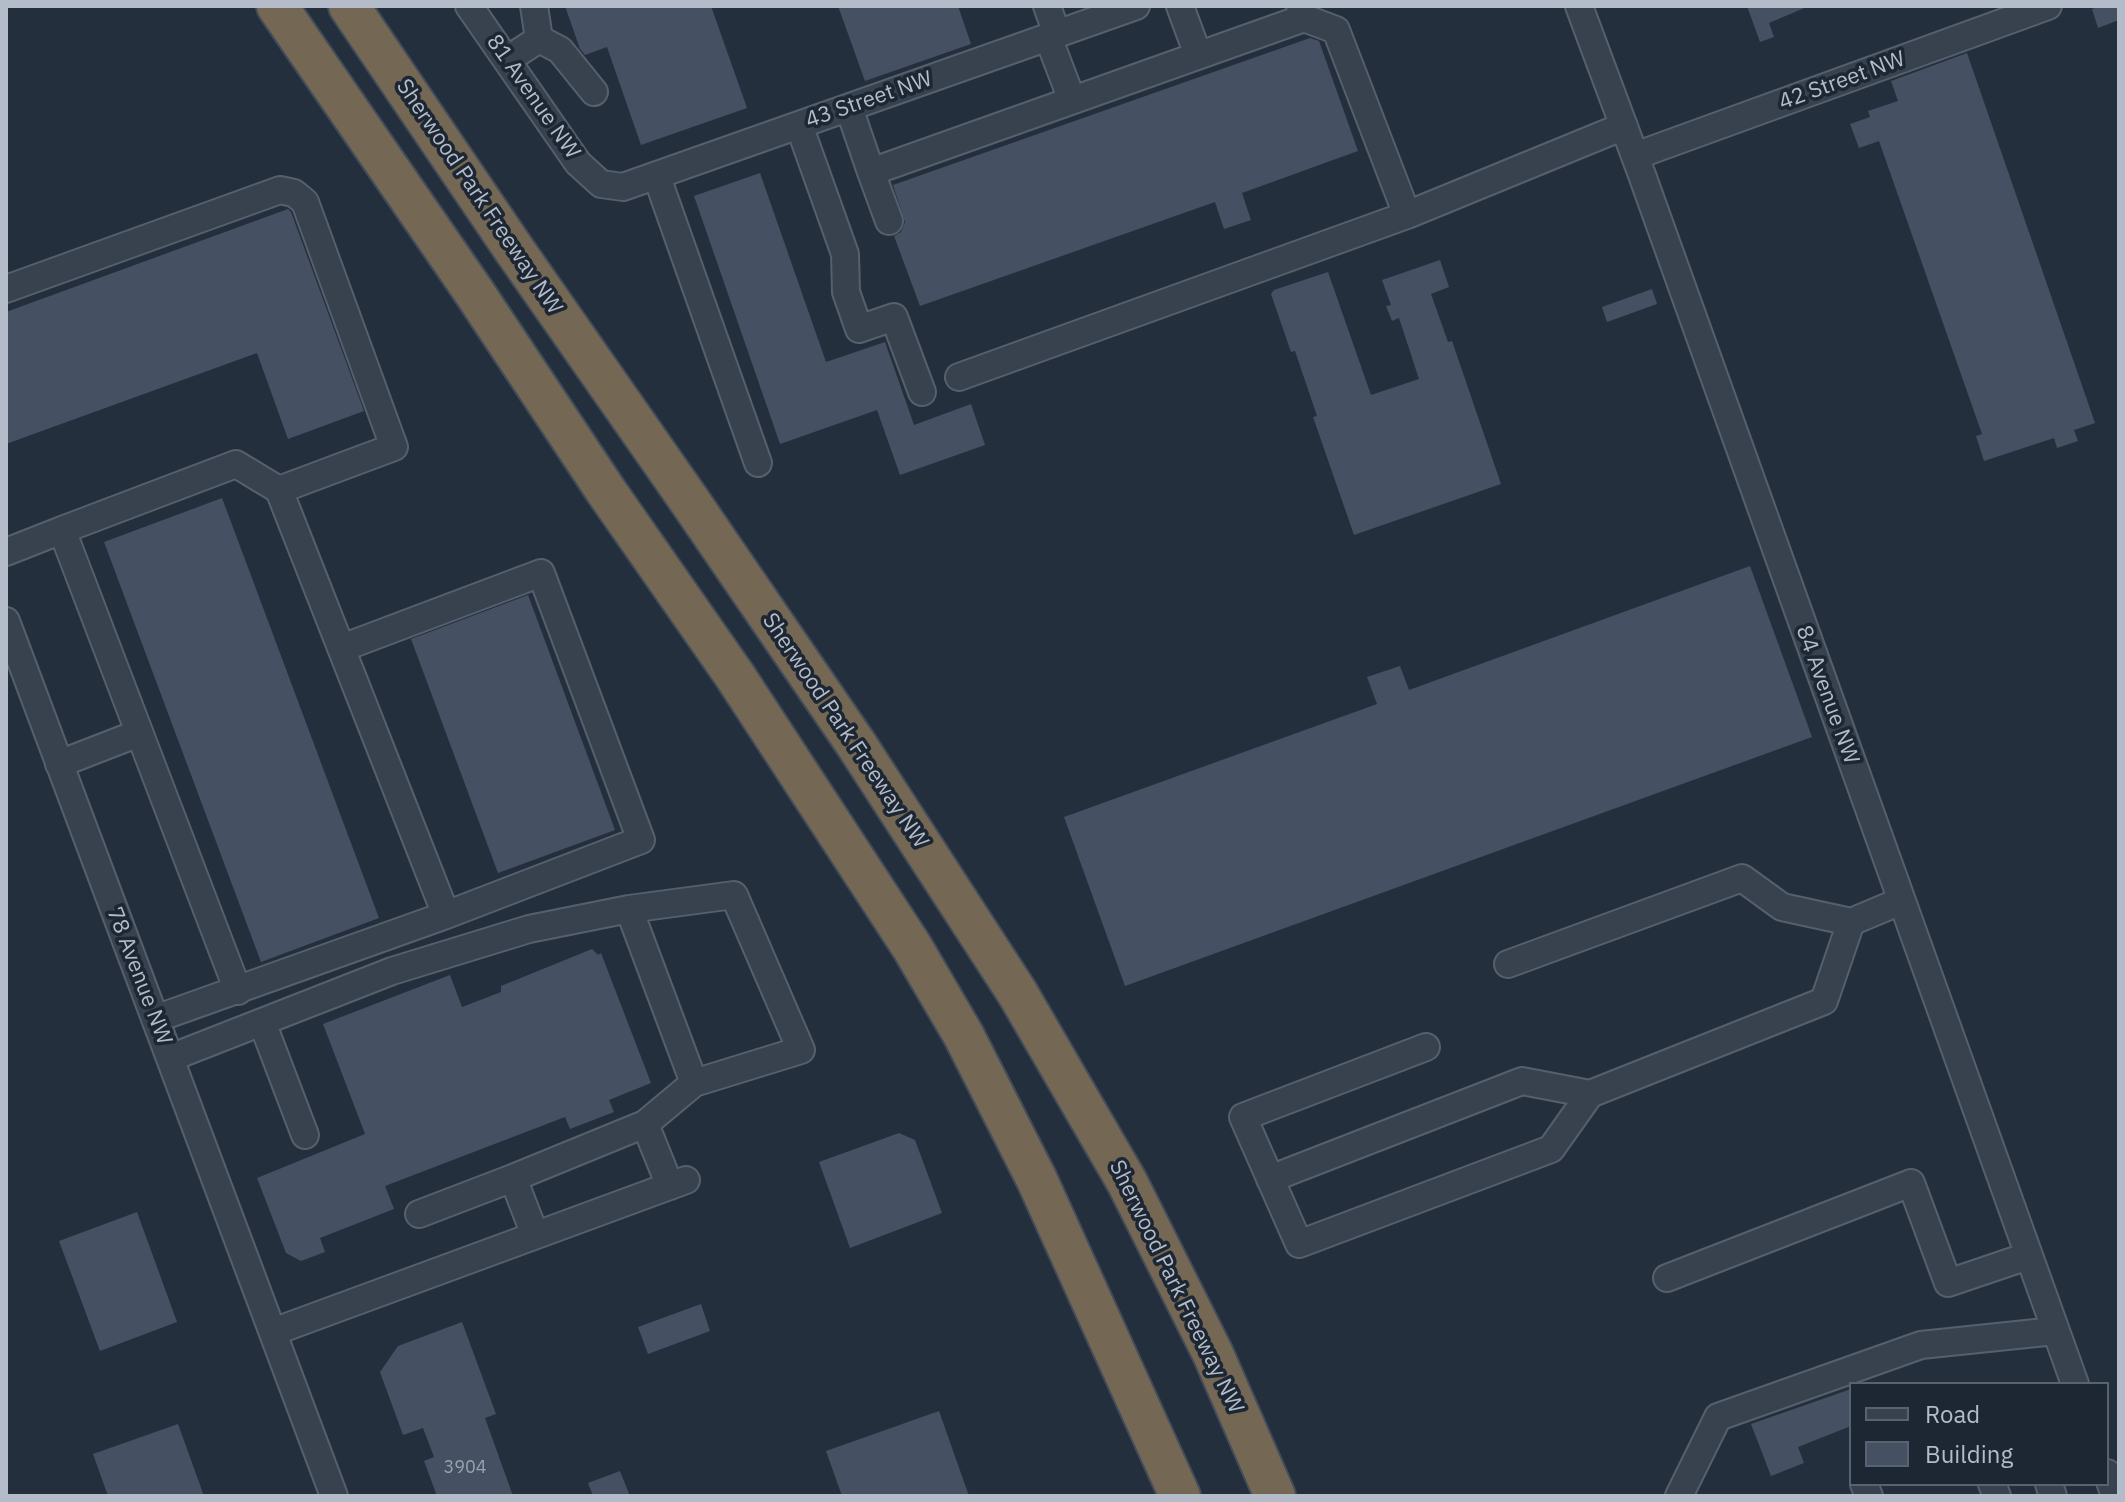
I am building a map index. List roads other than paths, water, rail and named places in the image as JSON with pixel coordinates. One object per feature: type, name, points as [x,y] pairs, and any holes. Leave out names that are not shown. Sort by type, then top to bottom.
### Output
[{"type":"highway","points":[[277,6],[735,676],[912,947],[964,1036],[1037,1180],[1180,1496]]},
{"type":"highway","name":"Sherwood Park Freeway NW","points":[[349,6],[847,731],[1018,994],[1127,1182],[1213,1354],[1275,1496]]},
{"type":"street","name":"81 Avenue NW","points":[[469,6],[578,163],[601,184]]},
{"type":"street","points":[[534,6],[539,39]]},
{"type":"street","points":[[1047,6],[1052,36],[1072,100]]},
{"type":"street","name":"43 Street NW","points":[[601,184],[623,187],[657,177],[1136,6]]},
{"type":"street","points":[[1180,6],[1198,55]]},
{"type":"street","name":"84 Avenue NW","points":[[1579,6],[2074,1382]]},
{"type":"street","name":"42 Street NW","points":[[1635,156],[2048,6]]},
{"type":"street","points":[[871,172],[1198,55],[1302,12],[1336,30],[1407,215]]},
{"type":"street","points":[[507,60],[539,39]]},
{"type":"street","points":[[539,39],[560,50],[594,92]]},
{"type":"street","points":[[849,108],[889,221]]},
{"type":"street","points":[[799,125],[845,254],[846,292],[859,329],[894,317],[922,392]]},
{"type":"street","points":[[959,377],[1407,215],[1624,126]]},
{"type":"street","points":[[657,177],[758,463]]},
{"type":"street","points":[[6,289],[280,190],[294,193],[305,202],[394,447],[279,490]]},
{"type":"street","points":[[6,552],[236,464],[279,490],[446,915]]},
{"type":"street","points":[[62,530],[238,991]]},
{"type":"street","points":[[155,1019],[446,915],[641,840],[541,573],[342,648]]},
{"type":"street","name":"78 Avenue NW","points":[[6,621],[334,1496]]},
{"type":"street","points":[[59,764],[139,733]]},
{"type":"street","points":[[1508,964],[1742,878],[1782,907],[1851,922],[1901,901]]},
{"type":"street","points":[[170,1058],[392,971],[529,929],[629,909],[734,895],[801,1050],[694,1083],[645,1124],[419,1214]]},
{"type":"street","points":[[629,909],[694,1083]]},
{"type":"street","points":[[1270,1179],[1522,1081],[1590,1094],[1824,1001],[1851,922]]},
{"type":"street","points":[[262,1022],[305,1135]]},
{"type":"street","points":[[1426,1047],[1243,1117],[1299,1244],[1551,1149],[1590,1094]]},
{"type":"street","points":[[273,1332],[678,1183],[645,1124]]},
{"type":"street","points":[[513,1178],[535,1235]]},
{"type":"street","points":[[1667,1278],[1911,1183],[1948,1283],[2028,1256]]},
{"type":"street","points":[[1679,1496],[1718,1417],[1921,1345],[2055,1331]]}]
